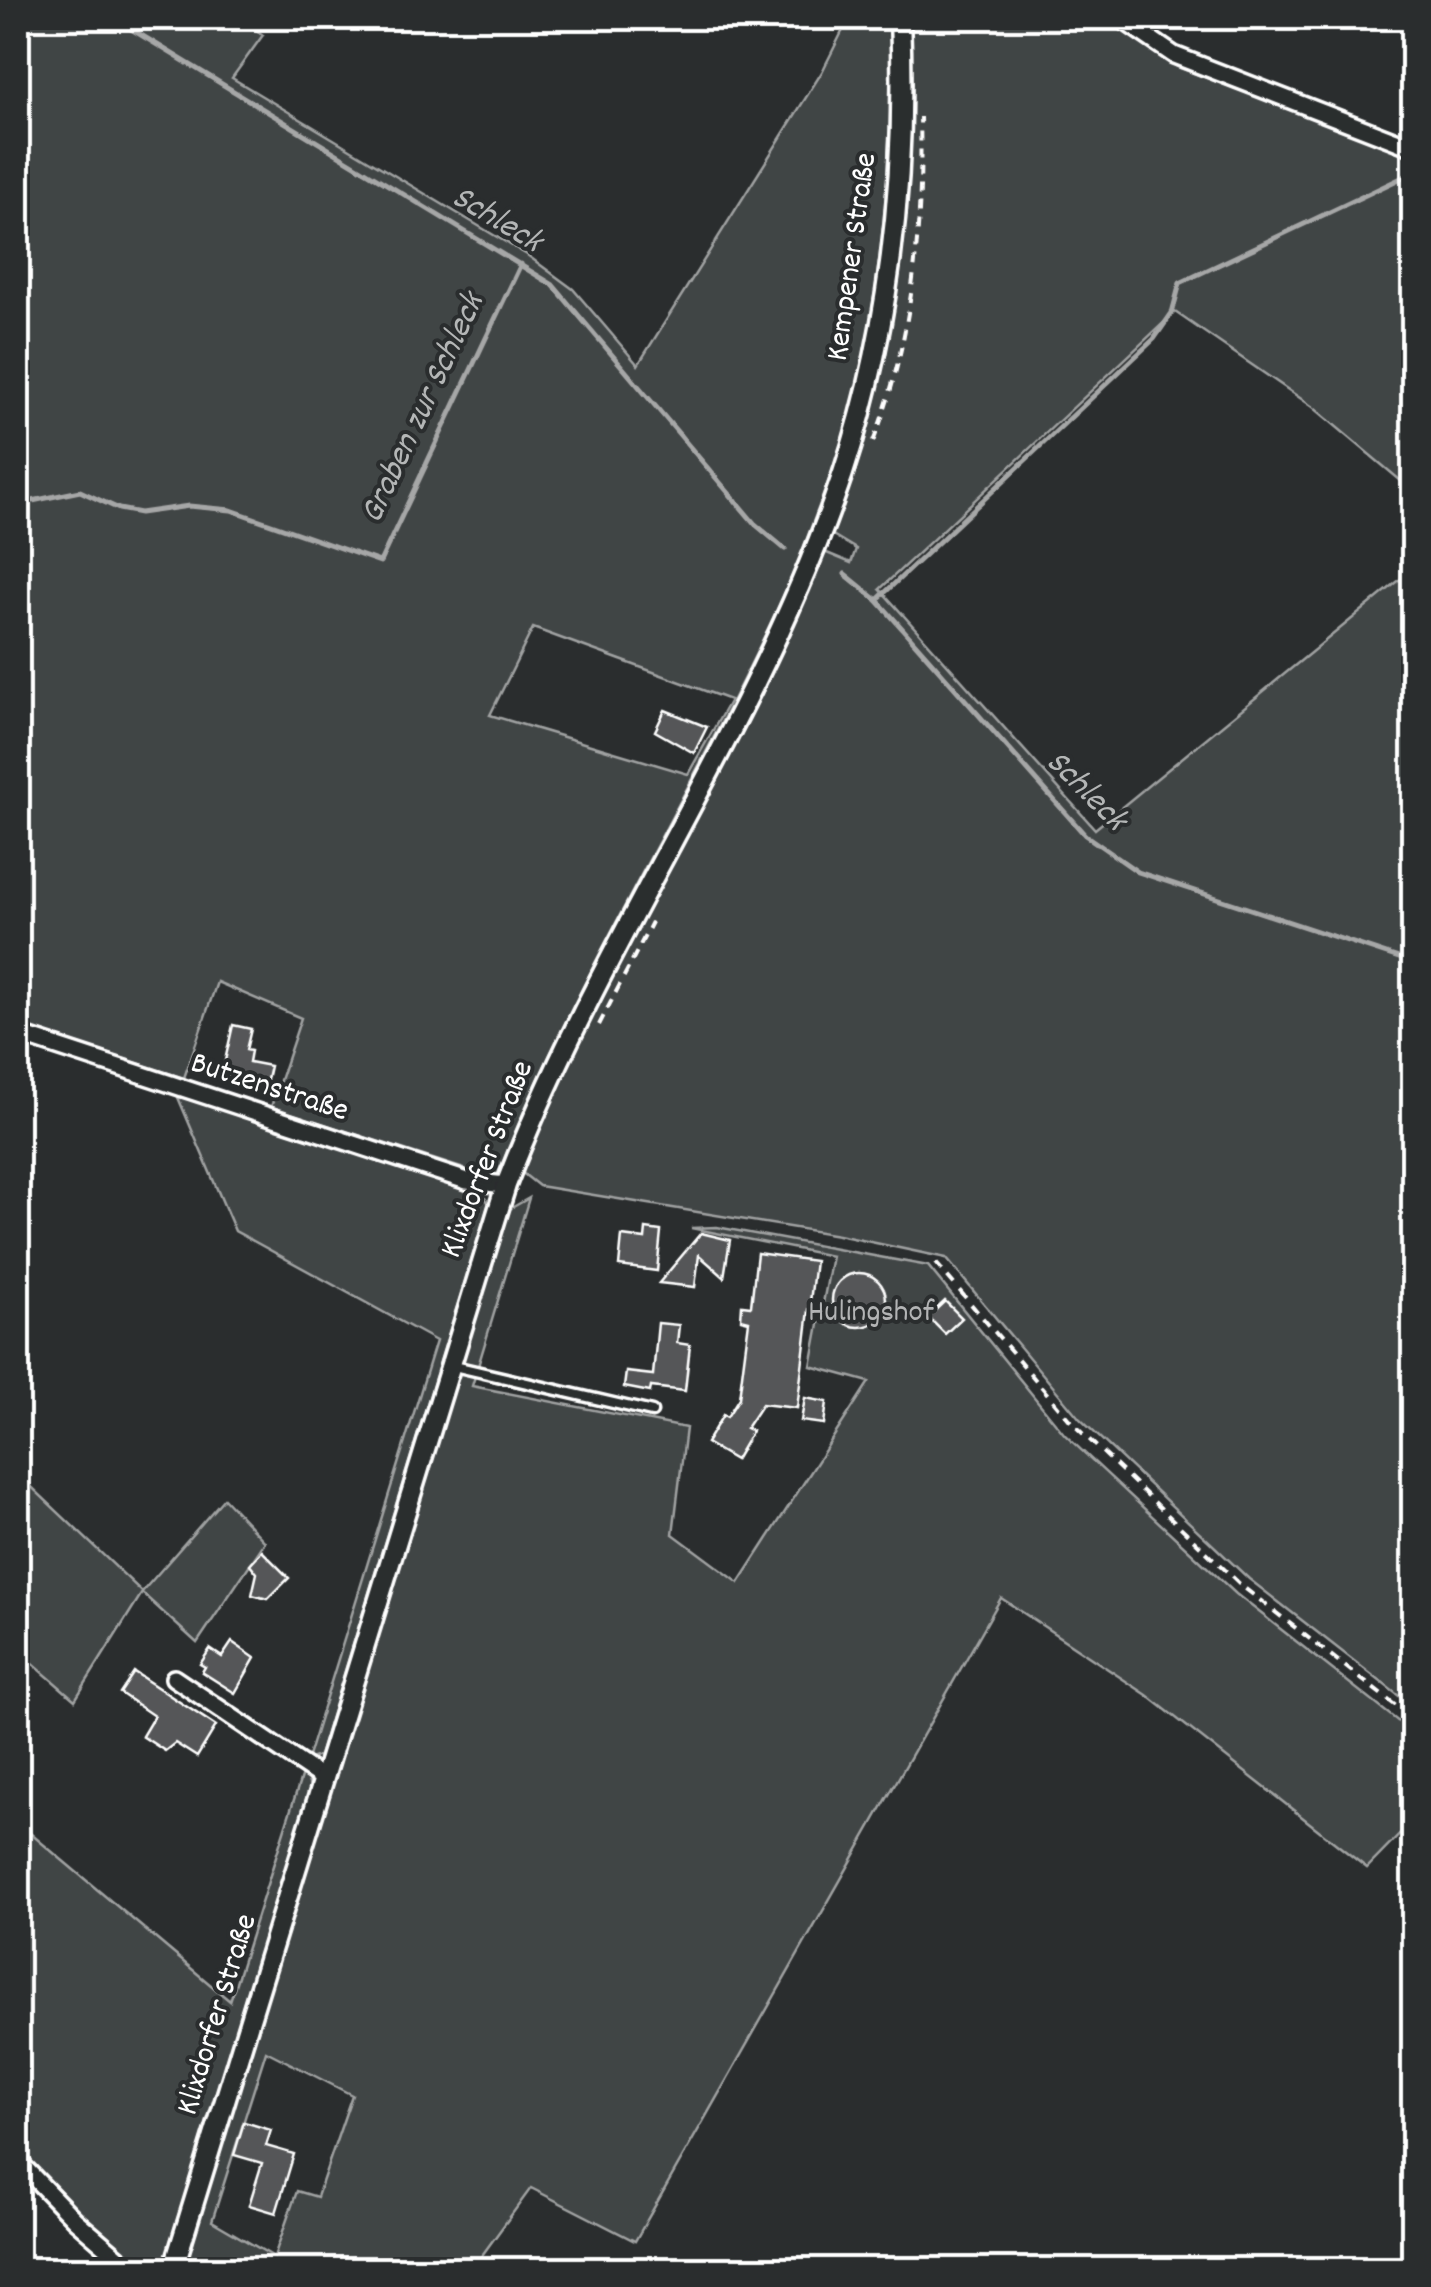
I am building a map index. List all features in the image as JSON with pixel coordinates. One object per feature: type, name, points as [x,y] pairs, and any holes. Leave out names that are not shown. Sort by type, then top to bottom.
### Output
[{"type":"street","name":"Kempener Straße","points":[[795,597],[834,500],[865,392],[892,248],[904,103],[900,18]]},
{"type":"street","points":[[1120,18],[1174,55],[1414,148]]},
{"type":"street","name":"Klixdorfer Straße","points":[[172,2270],[506,1185],[564,1050],[795,597]]},
{"type":"street","name":"Butzenstraße","points":[[18,1034],[467,1181],[506,1185]]},
{"type":"street","points":[[174,1678],[321,1777]]},
{"type":"street","points":[[18,2160],[75,2220],[133,2270]]},
{"type":"lane","points":[[450,1364],[652,1412]]},
{"type":"path","points":[[936,1263],[1074,1425],[1172,1520],[1243,1587],[1414,1720]]},
{"type":"green space","points":[[18,18],[240,18],[263,35],[232,78],[527,255],[573,289],[638,365],[822,72],[849,18],[891,18],[888,164],[872,310],[848,424],[805,544],[851,563],[856,549],[831,534],[869,406],[895,279],[910,151],[911,18],[1108,18],[1177,67],[1413,155],[1413,491],[1313,407],[1175,312],[880,589],[1095,829],[1413,569],[1413,1707],[1249,1579],[1080,1419],[946,1258],[838,1235],[539,1186],[520,1171],[549,1101],[764,682],[815,569],[798,563],[724,717],[567,1019],[498,1174],[486,1176],[271,1107],[301,1018],[217,982],[184,1078],[18,1025]],"holes":[[[533,628],[730,700],[688,774],[490,715]]]},
{"type":"green space","points":[[177,1095],[481,1193],[489,1203],[319,1756],[307,1760],[436,1341],[235,1231]]},
{"type":"green space","name":"Hulingshof","points":[[529,1198],[472,1386],[686,1428],[673,1534],[739,1583],[869,1382],[811,1366],[832,1256],[691,1228],[717,1227],[928,1266],[1065,1435],[1236,1594],[1413,1733],[1413,1821],[1367,1868],[1147,1695],[1001,1598],[635,2241],[531,2188],[472,2269],[182,2270],[506,1211]],"holes":[[[266,2051],[352,2095],[317,2197],[297,2191],[274,2257],[212,2221]]]},
{"type":"green space","points":[[18,1474],[142,1592],[224,1498],[265,1542],[197,1643],[142,1593],[75,1700],[18,1651]]},
{"type":"green space","points":[[304,1768],[310,1787],[163,2266],[147,2267],[128,2260],[86,2227],[18,2154],[18,1823],[230,2001]]},
{"type":"building","points":[[665,710],[707,727],[694,753],[655,731]]},
{"type":"building","points":[[233,1025],[251,1029],[246,1050],[251,1051],[249,1062],[270,1066],[266,1084],[222,1074]]},
{"type":"building","points":[[646,1229],[661,1231],[657,1271],[619,1266],[622,1236],[645,1239]]},
{"type":"building","points":[[701,1233],[730,1240],[724,1277],[699,1255],[695,1287],[659,1283]]},
{"type":"building","points":[[757,1253],[815,1261],[797,1408],[762,1404],[746,1428],[752,1431],[735,1460],[706,1443],[739,1398],[749,1321],[741,1319],[742,1305],[751,1306]]},
{"type":"building","points":[[859,1273],[878,1281],[886,1300],[878,1319],[859,1327],[840,1319],[832,1300],[840,1281]]},
{"type":"building","points":[[945,1301],[962,1318],[945,1334],[928,1317]]},
{"type":"building","points":[[658,1323],[679,1325],[677,1343],[690,1345],[685,1391],[651,1387],[650,1392],[624,1387],[626,1372],[653,1375]]},
{"type":"building","points":[[805,1398],[827,1402],[824,1424],[801,1421]]},
{"type":"building","points":[[262,1551],[289,1578],[268,1599],[252,1595],[257,1573],[250,1564]]},
{"type":"building","points":[[232,1642],[255,1658],[235,1693],[202,1672],[205,1667],[200,1664],[210,1649],[222,1657]]},
{"type":"building","points":[[134,1672],[216,1726],[197,1757],[175,1743],[165,1751],[142,1736],[154,1716],[120,1693]]},
{"type":"building","points":[[244,2122],[271,2130],[266,2146],[294,2154],[276,2213],[249,2205],[262,2163],[234,2155]]},
{"type":"waterway","name":"Schleck","points":[[113,18],[553,285],[755,524],[785,549]]},
{"type":"waterway","points":[[877,600],[1154,339],[1172,313],[1180,283],[1414,172]]},
{"type":"waterway","name":"Graben zur Schleck","points":[[18,504],[80,491],[119,509],[140,513],[189,506],[231,510],[380,562],[521,264]]},
{"type":"waterway","name":"Schleck","points":[[845,574],[877,600],[1085,835],[1138,872],[1414,963]]}]
